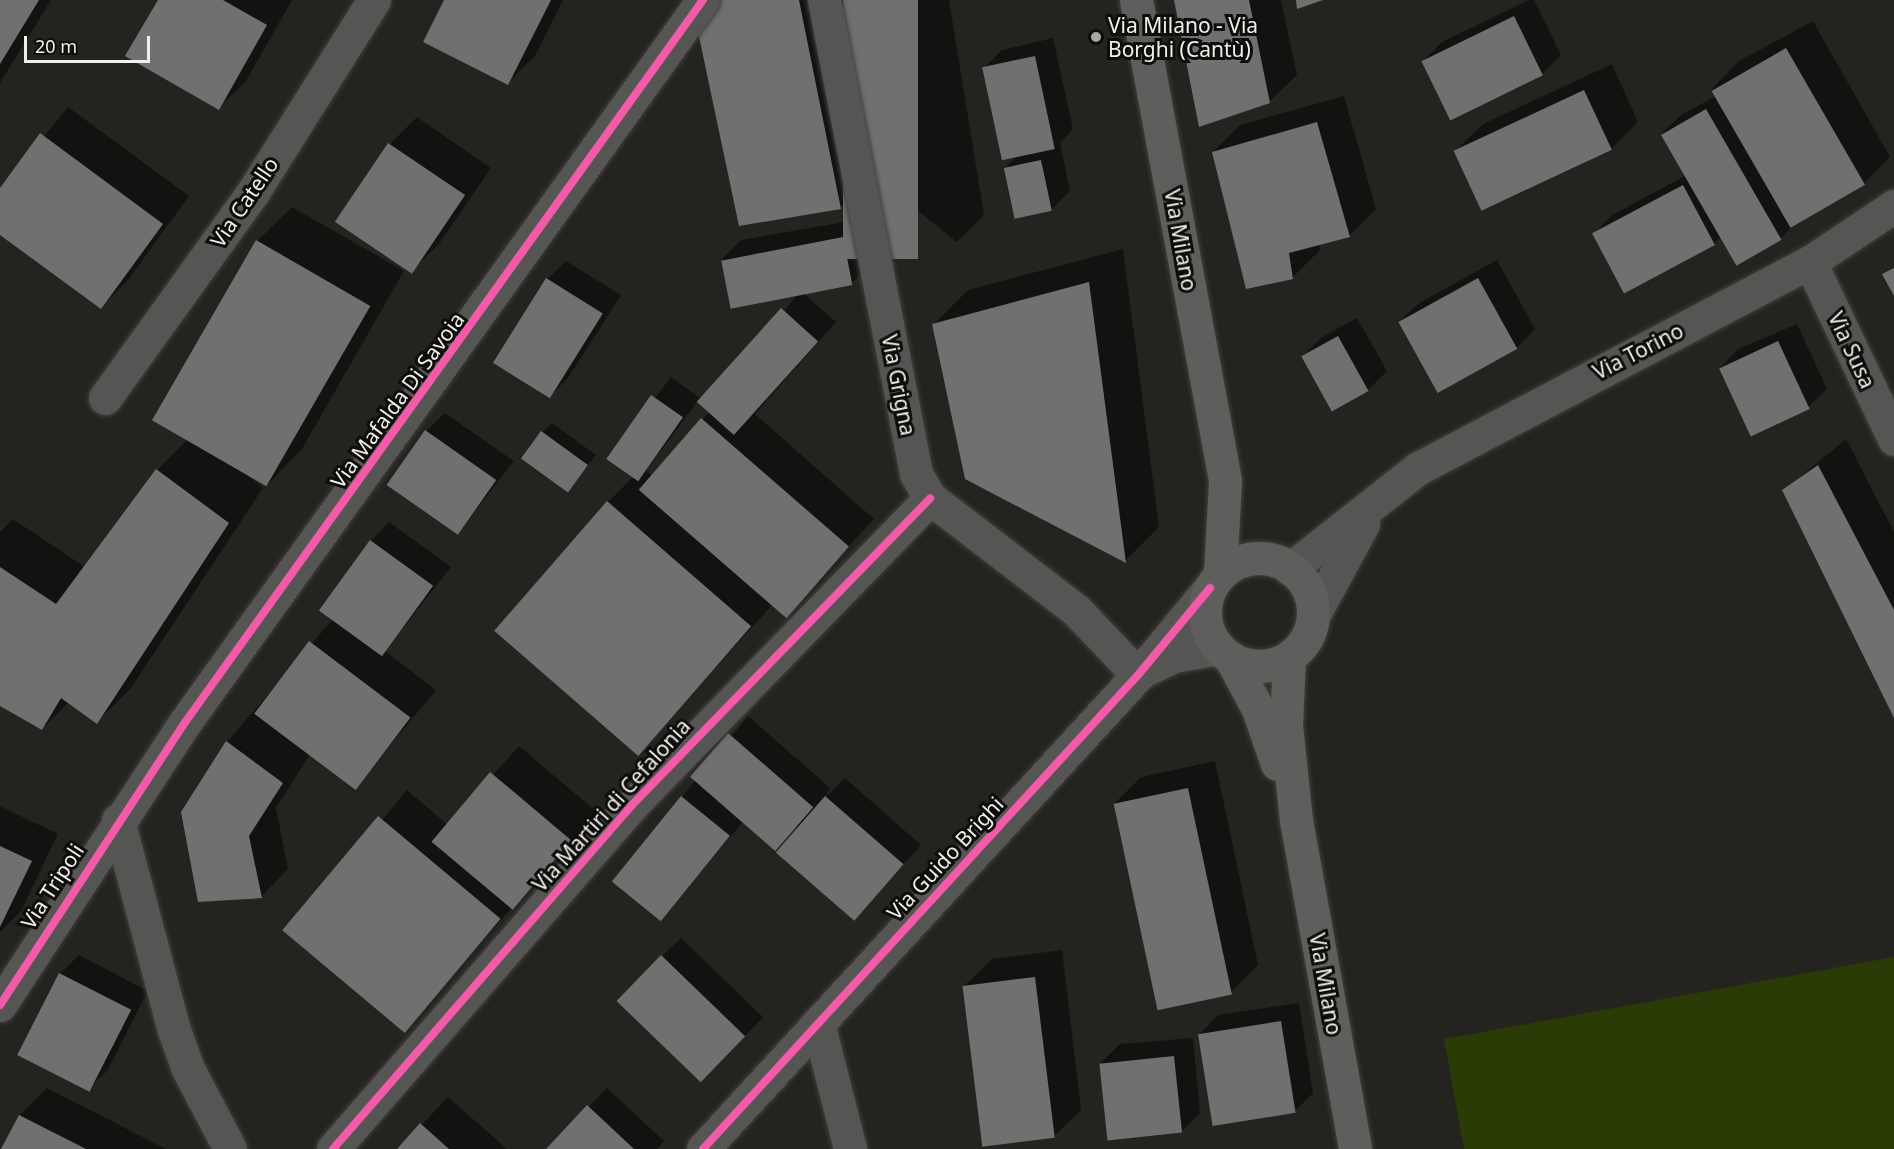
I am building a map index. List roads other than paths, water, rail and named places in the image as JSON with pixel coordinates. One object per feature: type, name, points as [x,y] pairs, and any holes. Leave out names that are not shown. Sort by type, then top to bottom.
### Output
[{"type":"main road","name":"Via Milano","points":[[1136,0],[1225,481],[1215,581]]},
{"type":"main road","name":"Via Milano","points":[[1225,481],[1278,564]]},
{"type":"main road","points":[[1248,558],[1278,564],[1306,588],[1313,616],[1302,645],[1289,657],[1255,666],[1225,653],[1205,620],[1215,581],[1248,558]]},
{"type":"main road","name":"Via Milano","points":[[1225,653],[1258,709],[1296,820]]},
{"type":"main road","name":"Via Milano","points":[[1289,657],[1286,725],[1296,820],[1355,1149]]},
{"type":"street","name":"Via Catello","points":[[105,398],[253,192],[374,0]]},
{"type":"street","name":"Via Mafalda Di Savoia","points":[[118,820],[703,0]]},
{"type":"street","name":"Via Grigna","points":[[824,0],[916,474],[930,498],[1076,610],[1138,675]]},
{"type":"street","name":"Via Torino","points":[[1278,564],[1459,444],[1810,262],[1894,206]]},
{"type":"street","name":"Via Susa","points":[[1810,262],[1894,439]]},
{"type":"street","name":"Via Torino","points":[[1313,616],[1340,559],[1382,495]]},
{"type":"street","name":"Via Martiri di Cefalonia","points":[[333,1149],[631,806],[930,498]]},
{"type":"street","name":"Via Guido Brighi","points":[[703,1149],[1138,675],[1215,581]]},
{"type":"street","name":"Via Guido Brighi","points":[[1138,675],[1174,656],[1225,653]]},
{"type":"street","name":"Via Tripoli","points":[[0,1005],[118,820]]},
{"type":"street","points":[[118,820],[174,1030],[188,1069],[230,1149]]},
{"type":"street","points":[[818,1023],[850,1149]]},
{"type":"place","name":"Via Milano - Via Borghi (Cantù)","points":[[1096,37]]}]
